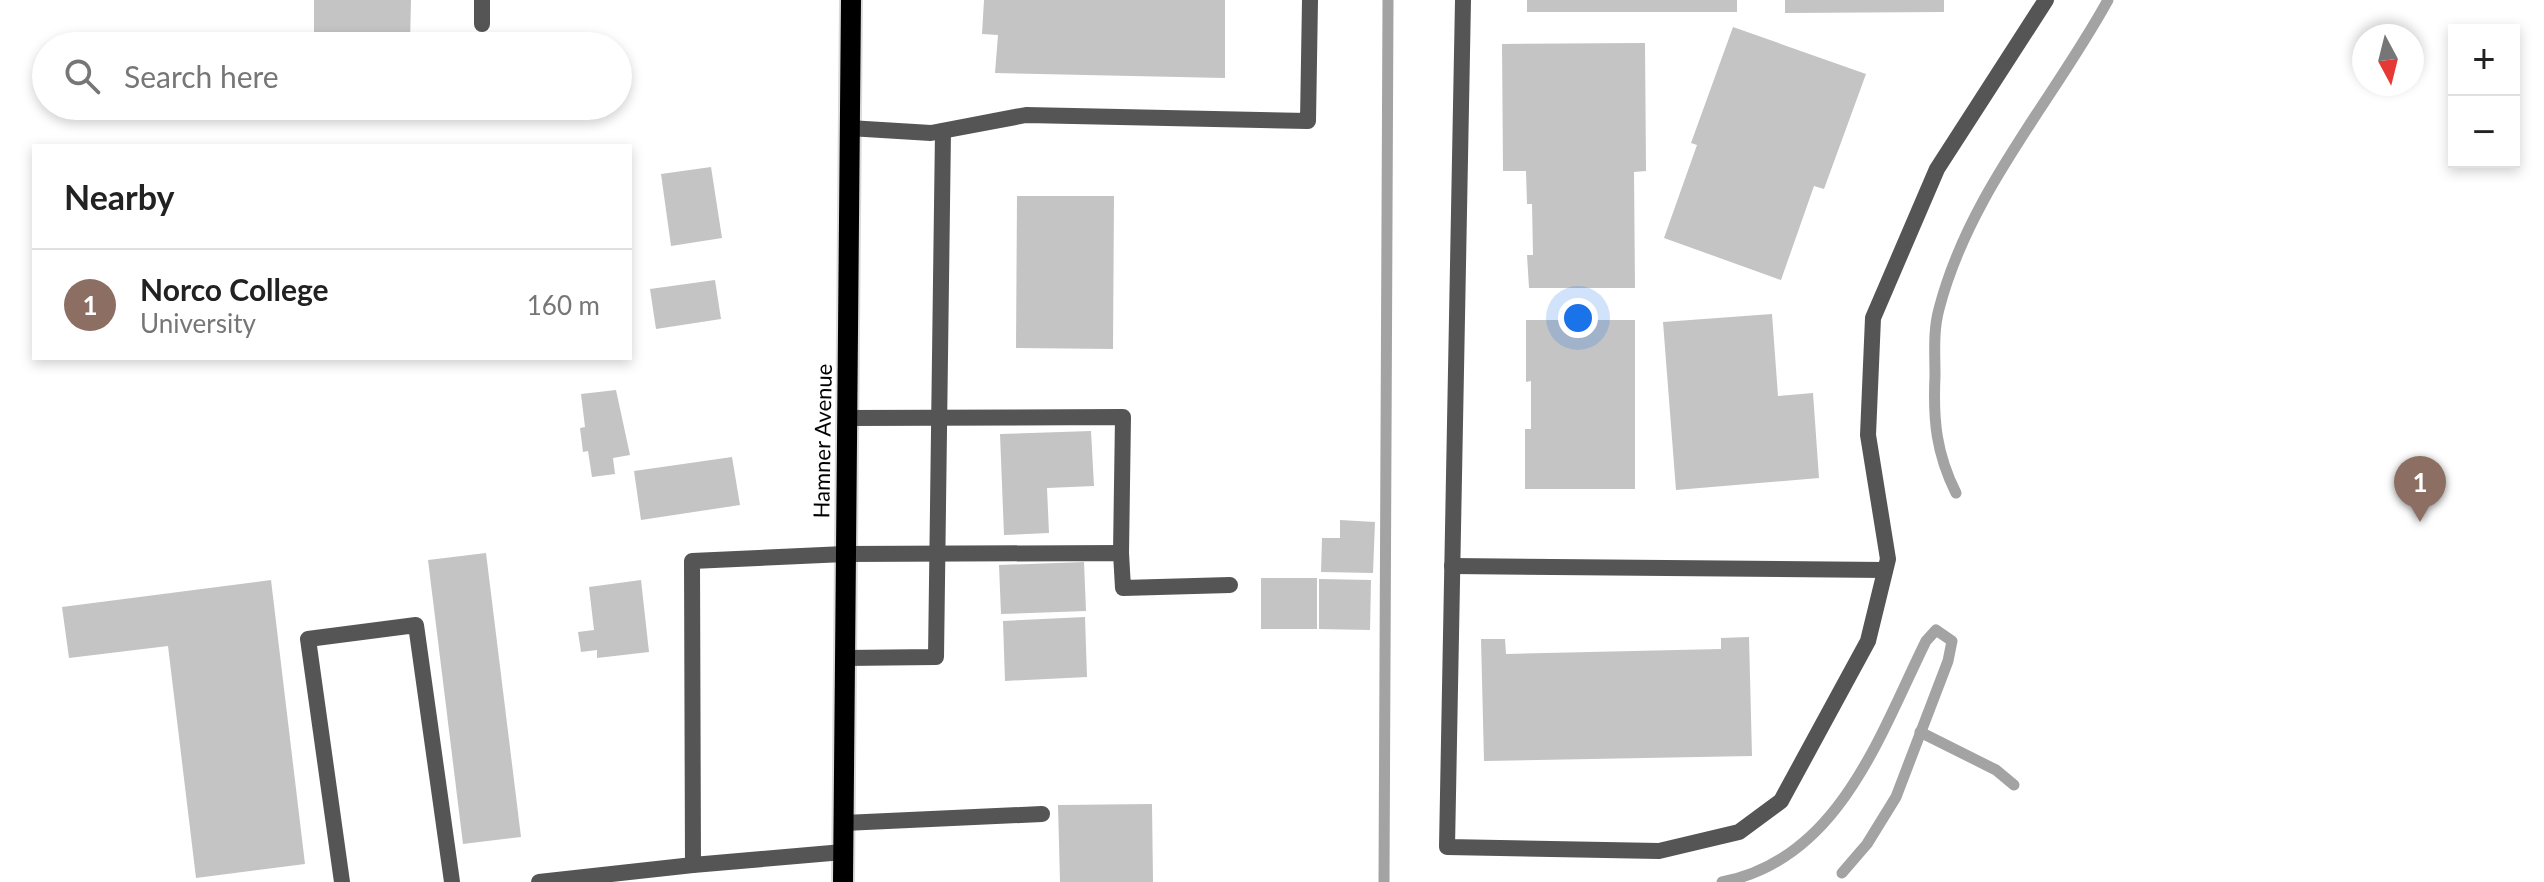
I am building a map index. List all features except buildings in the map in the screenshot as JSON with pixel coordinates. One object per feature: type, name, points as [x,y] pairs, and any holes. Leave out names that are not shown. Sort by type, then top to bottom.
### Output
[{"type":"main road","name":"Hamner Avenue","points":[[843,882],[851,0]]},
{"type":"lane","points":[[482,0],[482,24]]},
{"type":"lane","points":[[849,128],[943,131],[1026,115],[1308,121],[1310,0]]},
{"type":"lane","points":[[1463,0],[1447,847],[1659,851],[1739,832],[1781,801],[1868,641],[1888,559],[1868,435],[1873,318],[1937,169],[2046,0]]},
{"type":"lane","points":[[845,658],[936,657],[940,553],[943,131]]},
{"type":"lane","points":[[847,418],[1123,417],[1123,588],[1230,585]]},
{"type":"lane","points":[[693,865],[692,561],[845,554],[1121,553]]},
{"type":"lane","points":[[1452,566],[1885,570]]},
{"type":"lane","points":[[342,882],[308,639],[416,625],[452,882]]},
{"type":"lane","points":[[844,823],[1042,814]]},
{"type":"lane","points":[[539,882],[843,852]]},
{"type":"waterway","points":[[1384,882],[1388,0]]},
{"type":"waterway","points":[[1956,493],[1944,464],[1935,422],[1935,342],[1939,309],[1970,226],[1991,187],[2108,0]]},
{"type":"waterway","points":[[1722,882],[1762,869],[1797,848],[1826,821],[1851,788],[1872,752],[1926,641],[1936,630],[1952,641],[1948,661],[1896,797],[1867,844],[1842,873]]},
{"type":"waterway","points":[[1920,732],[1996,770],[2014,785]]},
{"type":"place","name":"Norco College","points":[[2420,522]]}]
